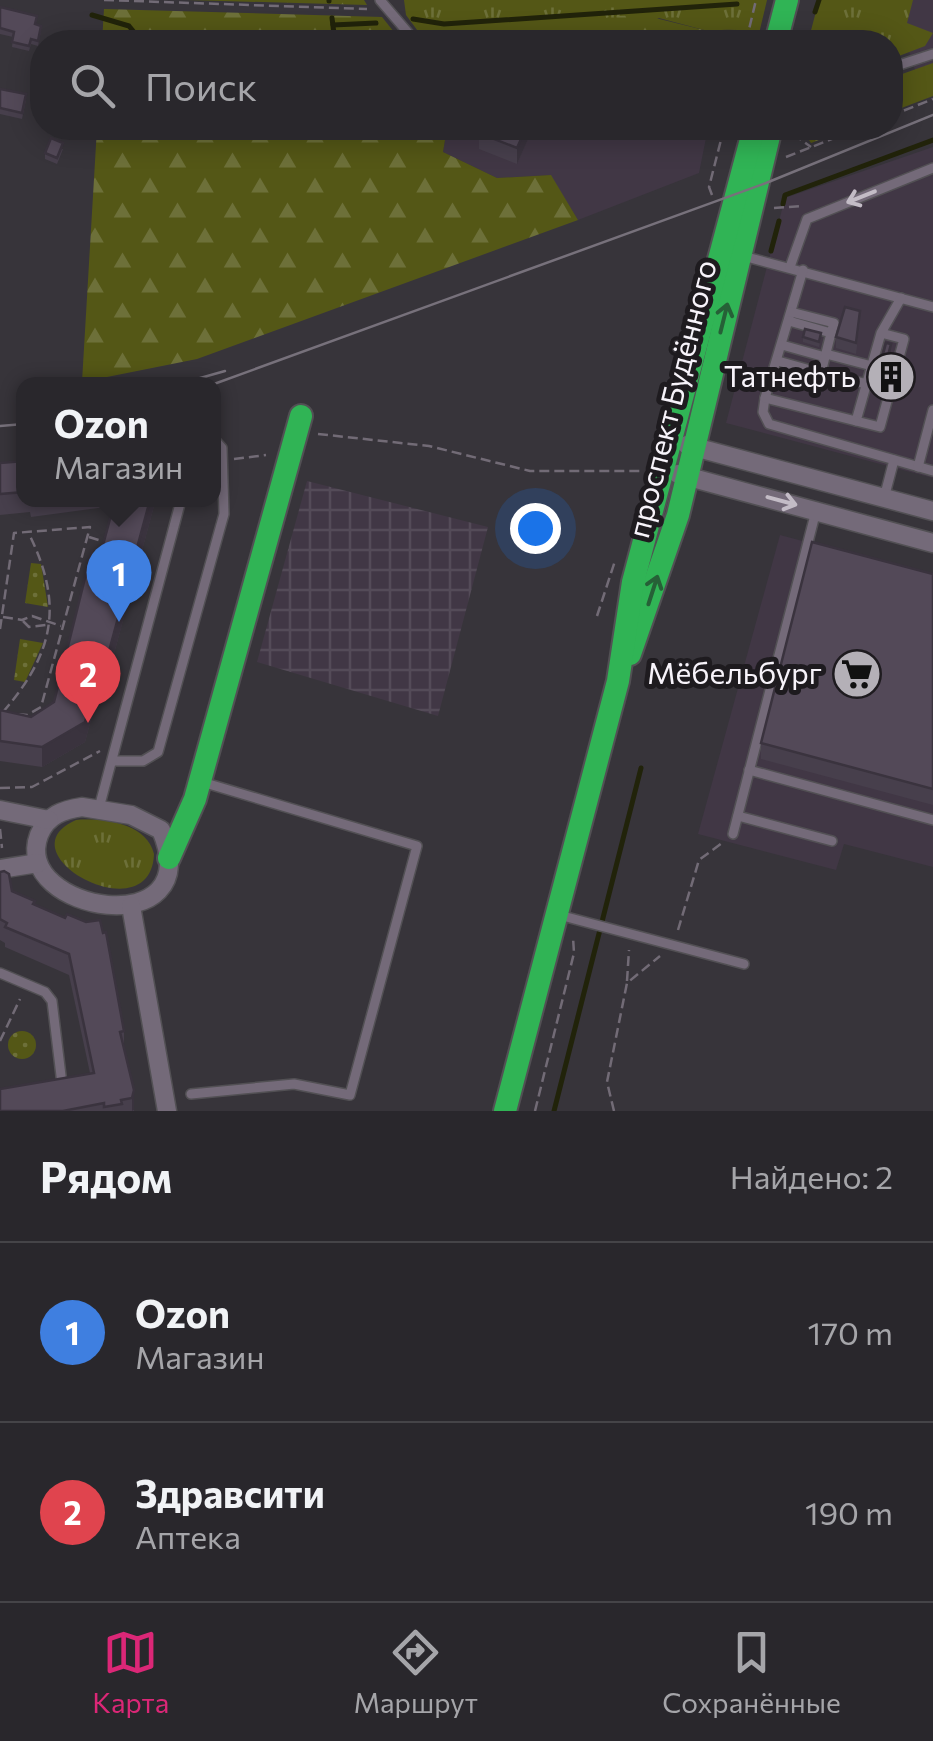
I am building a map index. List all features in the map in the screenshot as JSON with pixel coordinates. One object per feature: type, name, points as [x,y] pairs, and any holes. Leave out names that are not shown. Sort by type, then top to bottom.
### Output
[{"type":"main road","points":[[779,30],[787,0]]},
{"type":"main road","points":[[796,30],[804,0]]},
{"type":"main road","name":"проспект Будённого","points":[[505,1111],[565,917],[618,681],[654,470],[669,441],[751,140]]},
{"type":"main road","name":"проспект Будённого","points":[[618,681],[641,630],[688,476],[740,255],[778,140]]},
{"type":"main road","points":[[169,858],[200,781],[301,416]]},
{"type":"street","points":[[669,441],[933,511]]},
{"type":"street","points":[[654,470],[933,543]]},
{"type":"street","points":[[99,808],[149,822],[161,830],[169,858],[157,894],[131,906],[72,895],[52,885],[38,862],[38,838],[61,810],[99,808]]},
{"type":"street","points":[[0,810],[49,820]]},
{"type":"street","points":[[0,869],[38,862]]},
{"type":"street","points":[[131,906],[167,1111]]},
{"type":"lane","points":[[384,3],[406,30]]},
{"type":"lane","points":[[903,64],[933,54]]},
{"type":"lane","points":[[790,266],[806,219],[933,168]]},
{"type":"lane","points":[[740,255],[933,307]]},
{"type":"lane","points":[[803,270],[765,398],[763,412],[770,424],[933,471]]},
{"type":"lane","points":[[856,421],[881,333],[901,298]]},
{"type":"lane","points":[[790,316],[834,323],[821,372]]},
{"type":"lane","points":[[765,398],[880,428],[904,339],[881,333]]},
{"type":"lane","points":[[782,346],[872,366]]},
{"type":"lane","points":[[778,361],[867,384]]},
{"type":"lane","points":[[918,467],[933,410]]},
{"type":"lane","points":[[113,761],[143,761],[158,752],[224,514],[221,447]]},
{"type":"lane","points":[[884,498],[894,460]]},
{"type":"lane","points":[[99,808],[180,507]]},
{"type":"lane","points":[[733,834],[816,510]]},
{"type":"lane","points":[[750,770],[933,820]]},
{"type":"lane","points":[[191,1094],[278,1084],[350,1095],[418,846],[200,781]]},
{"type":"lane","points":[[738,816],[832,841]]},
{"type":"lane","points":[[565,917],[744,964]]},
{"type":"lane","points":[[0,972],[45,992],[52,1001],[65,1084],[49,1086]]},
{"type":"path","points":[[104,0],[228,8],[384,3]]},
{"type":"path","points":[[749,30],[756,0]]},
{"type":"path","points":[[903,111],[933,99]]},
{"type":"path","points":[[709,187],[721,140]]},
{"type":"path","points":[[800,140],[811,146]]},
{"type":"path","points":[[784,158],[827,140]]},
{"type":"path","points":[[222,460],[308,450],[311,438],[331,433],[428,446],[530,471],[654,470]]},
{"type":"path","points":[[0,629],[14,534],[90,527],[42,706],[27,715],[2,711]]},
{"type":"path","points":[[2,711],[35,671],[50,623],[49,587],[28,532]]},
{"type":"path","points":[[88,537],[104,542]]},
{"type":"path","points":[[22,620],[32,616],[63,627]]},
{"type":"path","points":[[2,617],[22,620],[41,629],[50,623]]},
{"type":"path","points":[[0,788],[32,787],[104,749]]},
{"type":"path","points":[[0,827],[2,848]]},
{"type":"path","points":[[627,983],[673,946],[699,860],[733,834]]},
{"type":"path","points":[[535,1111],[574,953],[565,917]]},
{"type":"path","points":[[614,1111],[607,1082],[627,983],[628,934]]},
{"type":"path","points":[[0,1042],[27,984]]},
{"type":"shaded area","points":[[905,0],[933,0],[933,67],[916,73],[899,21]]},
{"type":"shaded area","points":[[445,140],[706,140],[699,173],[578,220],[550,175],[497,178],[443,152]]},
{"type":"shaded area","points":[[933,147],[933,478],[726,423],[785,198]]},
{"type":"shaded area","points":[[307,481],[488,527],[438,716],[257,662]]},
{"type":"shaded area","points":[[780,535],[933,576],[933,867],[844,844],[836,870],[698,834]]},
{"type":"green space","points":[[187,0],[364,0],[367,5]]},
{"type":"green space","points":[[404,0],[767,0],[760,30],[704,30],[659,18],[634,30],[417,30],[406,15]]},
{"type":"green space","points":[[819,0],[913,0],[907,23],[933,33],[925,46],[903,54],[903,30],[811,30]]},
{"type":"green space","points":[[104,9],[382,17],[392,30],[103,30]]},
{"type":"green space","points":[[643,15],[704,30],[612,30],[610,25],[618,16]]},
{"type":"green space","points":[[933,63],[933,96],[903,107],[903,74]]},
{"type":"green space","points":[[96,140],[445,140],[443,152],[497,178],[551,175],[578,220],[197,359],[107,377],[82,377]]},
{"type":"green space","points":[[31,563],[41,564],[48,607],[25,603]]},
{"type":"green space","points":[[20,639],[43,643],[25,682],[14,680]]},
{"type":"green space","points":[[76,820],[111,822],[142,835],[154,854],[147,877],[130,888],[108,888],[85,880],[66,867],[56,851],[57,834]]},
{"type":"green space","points":[[22,1031],[32,1035],[36,1045],[32,1055],[22,1059],[12,1055],[8,1045],[12,1035]]},
{"type":"building","points":[[0,7],[37,16],[35,24],[41,26],[40,30],[30,30],[29,46],[12,42],[14,32],[0,28]]},
{"type":"building","points":[[0,89],[26,94],[22,113],[0,108]]},
{"type":"building","points":[[50,140],[63,143],[57,158],[45,153]]},
{"type":"building","points":[[497,140],[521,140],[517,148]]},
{"type":"building","points":[[845,307],[860,311],[856,343],[836,337]]},
{"type":"building","points":[[805,329],[821,333],[819,342],[803,337]]},
{"type":"building","points":[[886,343],[891,344],[880,386],[875,385]]},
{"type":"building","points":[[16,462],[16,493],[0,494],[0,463]]},
{"type":"building","points":[[113,507],[148,507],[102,677],[97,676],[85,722],[42,747],[0,741],[0,710],[31,717],[54,702],[92,550],[95,575]]},
{"type":"building","name":"Мёбельбург","points":[[812,542],[933,574],[933,789],[761,743]]},
{"type":"building","points":[[0,872],[9,874],[12,891],[35,901],[33,904],[65,918],[67,914],[86,922],[100,920],[103,933],[106,932],[124,1031],[120,1032],[134,1090],[132,1098],[121,1100],[122,1104],[104,1107],[104,1103],[63,1111],[0,1111],[0,1089],[94,1073],[69,954],[5,927],[7,923],[0,919]]},
{"type":"waterway","points":[[815,12],[819,0]]},
{"type":"waterway","points":[[413,19],[444,24],[737,4]]},
{"type":"waterway","points":[[92,15],[132,30]]},
{"type":"waterway","points":[[332,18],[334,30]]},
{"type":"waterway","points":[[333,25],[376,23]]},
{"type":"waterway","points":[[783,204],[785,195],[933,140]]},
{"type":"waterway","points":[[771,251],[779,221]]},
{"type":"waterway","points":[[554,1111],[641,768]]},
{"type":"tram line","points":[[903,127],[933,115]]},
{"type":"tram line","points":[[221,381],[766,183],[872,140]]},
{"type":"tram line","points":[[204,377],[225,371]]},
{"type":"tram line","points":[[0,426],[16,425]]},
{"type":"traffic: fast","points":[[779,30],[787,0]]},
{"type":"traffic: fast","points":[[505,1111],[618,681],[633,582],[751,140]]},
{"type":"traffic: fast","points":[[630,654],[678,515],[768,140]]},
{"type":"traffic: fast","points":[[169,858],[195,799],[301,416]]},
{"type":"place","name":"Татнефть","points":[[891,377]]},
{"type":"place","name":"Ozon","points":[[119,622]]},
{"type":"place","name":"Мёбельбург","points":[[857,674]]},
{"type":"place","name":"Здравсити","points":[[88,723]]}]
